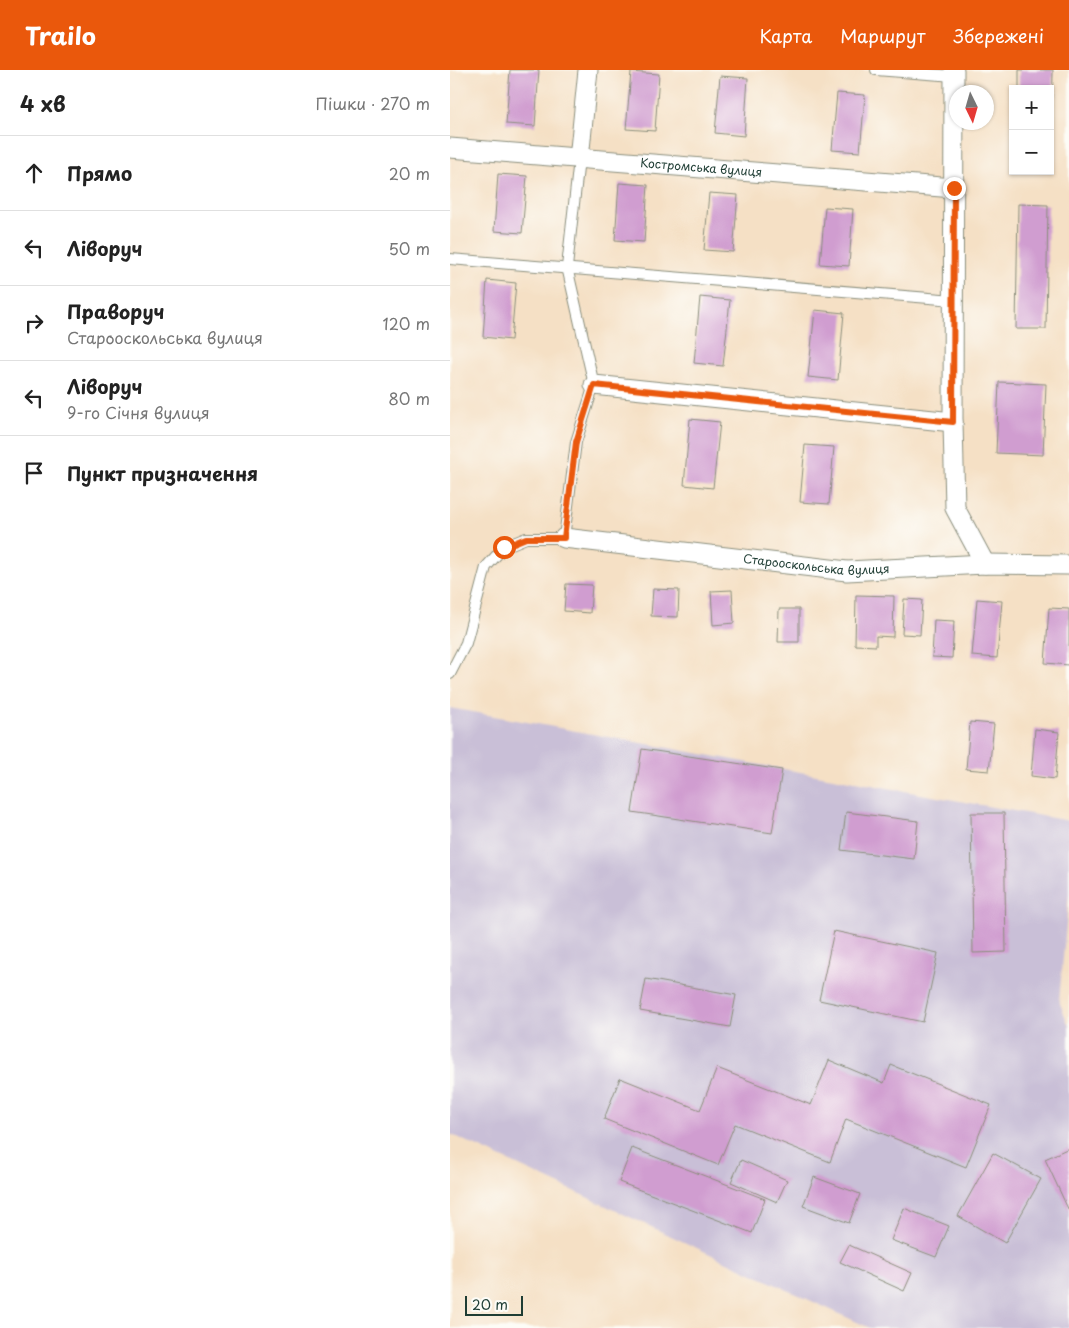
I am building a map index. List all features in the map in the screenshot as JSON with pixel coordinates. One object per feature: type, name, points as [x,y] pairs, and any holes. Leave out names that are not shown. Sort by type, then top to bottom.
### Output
[{"type":"street","points":[[579,159],[588,70]]},
{"type":"street","points":[[954,73],[953,422],[956,508],[985,564]]},
{"type":"street","name":"Костромська вулиця","points":[[450,148],[954,188]]},
{"type":"street","points":[[594,385],[953,422]]},
{"type":"street","name":"Старооскольська вулиця","points":[[564,538],[847,571],[985,564],[1069,566]]},
{"type":"lane","points":[[876,70],[954,73]]},
{"type":"lane","points":[[450,674],[466,642],[486,567],[504,547],[526,538],[564,538],[576,442],[594,385],[567,267],[579,159]]},
{"type":"lane","points":[[450,259],[567,267],[954,300]]},
{"type":"shaded area","points":[[450,708],[1069,821],[1069,892],[1059,1001],[1069,1026],[1069,1328],[870,1328],[450,1134]]},
{"type":"building","points":[[510,70],[539,70],[535,126],[506,124]]},
{"type":"building","points":[[1019,70],[1053,70],[1053,85],[1019,85]]},
{"type":"building","points":[[631,72],[659,74],[655,131],[626,129]]},
{"type":"building","points":[[720,76],[748,78],[744,136],[715,133]]},
{"type":"building","points":[[837,93],[865,95],[860,152],[832,150]]},
{"type":"building","points":[[498,174],[527,176],[522,233],[494,231]]},
{"type":"building","points":[[619,183],[648,185],[644,242],[615,240]]},
{"type":"building","points":[[709,193],[738,195],[733,252],[704,250]]},
{"type":"building","points":[[1018,204],[1048,205],[1046,329],[1016,329]]},
{"type":"building","points":[[825,207],[853,209],[849,266],[820,264]]},
{"type":"building","points":[[487,280],[516,283],[511,340],[483,337]]},
{"type":"building","points":[[700,297],[730,300],[723,366],[694,363]]},
{"type":"building","points":[[815,310],[844,313],[838,380],[808,377]]},
{"type":"building","points":[[999,382],[1046,384],[1043,455],[996,453]]},
{"type":"building","points":[[690,419],[720,422],[713,488],[684,485]]},
{"type":"building","points":[[805,445],[834,447],[829,504],[800,502]]},
{"type":"building","points":[[566,584],[592,585],[590,613],[564,611]]},
{"type":"building","points":[[653,589],[679,590],[678,617],[651,616]]},
{"type":"building","points":[[732,590],[734,623],[713,625],[711,591]]},
{"type":"building","points":[[856,595],[894,596],[893,637],[876,636],[876,646],[855,645]]},
{"type":"building","points":[[904,599],[922,600],[920,635],[902,634]]},
{"type":"building","points":[[977,599],[1002,601],[997,658],[972,656]]},
{"type":"building","points":[[1049,608],[1069,609],[1069,665],[1045,663]]},
{"type":"building","points":[[779,609],[799,609],[799,642],[778,642]]},
{"type":"building","points":[[934,620],[954,621],[952,658],[932,657]]},
{"type":"building","points":[[970,722],[994,724],[989,771],[966,769]]},
{"type":"building","points":[[1035,729],[1059,732],[1055,779],[1031,776]]},
{"type":"building","points":[[642,749],[782,770],[772,833],[632,812]]},
{"type":"building","points":[[846,812],[918,821],[914,859],[841,850]]},
{"type":"building","points":[[971,813],[1004,813],[1006,952],[973,953]]},
{"type":"building","points":[[834,931],[938,953],[923,1022],[819,1000]]},
{"type":"building","points":[[646,979],[736,995],[730,1027],[640,1011]]},
{"type":"building","points":[[829,1060],[884,1083],[891,1065],[991,1105],[966,1167],[846,1119],[830,1162],[735,1124],[718,1165],[604,1119],[620,1078],[700,1110],[717,1068],[811,1105]]},
{"type":"building","points":[[632,1148],[765,1199],[752,1233],[619,1182]]},
{"type":"building","points":[[1069,1148],[1069,1211],[1045,1159]]},
{"type":"building","points":[[993,1153],[1041,1179],[1005,1243],[958,1216]]},
{"type":"building","points":[[741,1160],[787,1180],[777,1202],[731,1182]]},
{"type":"building","points":[[814,1177],[860,1194],[849,1223],[803,1206]]},
{"type":"building","points":[[904,1208],[949,1226],[936,1257],[891,1240]]},
{"type":"building","points":[[849,1245],[912,1273],[904,1291],[840,1262]]},
{"type":"route","points":[[504,547],[526,538],[564,538],[576,442],[594,385],[953,422],[954,188]]}]
